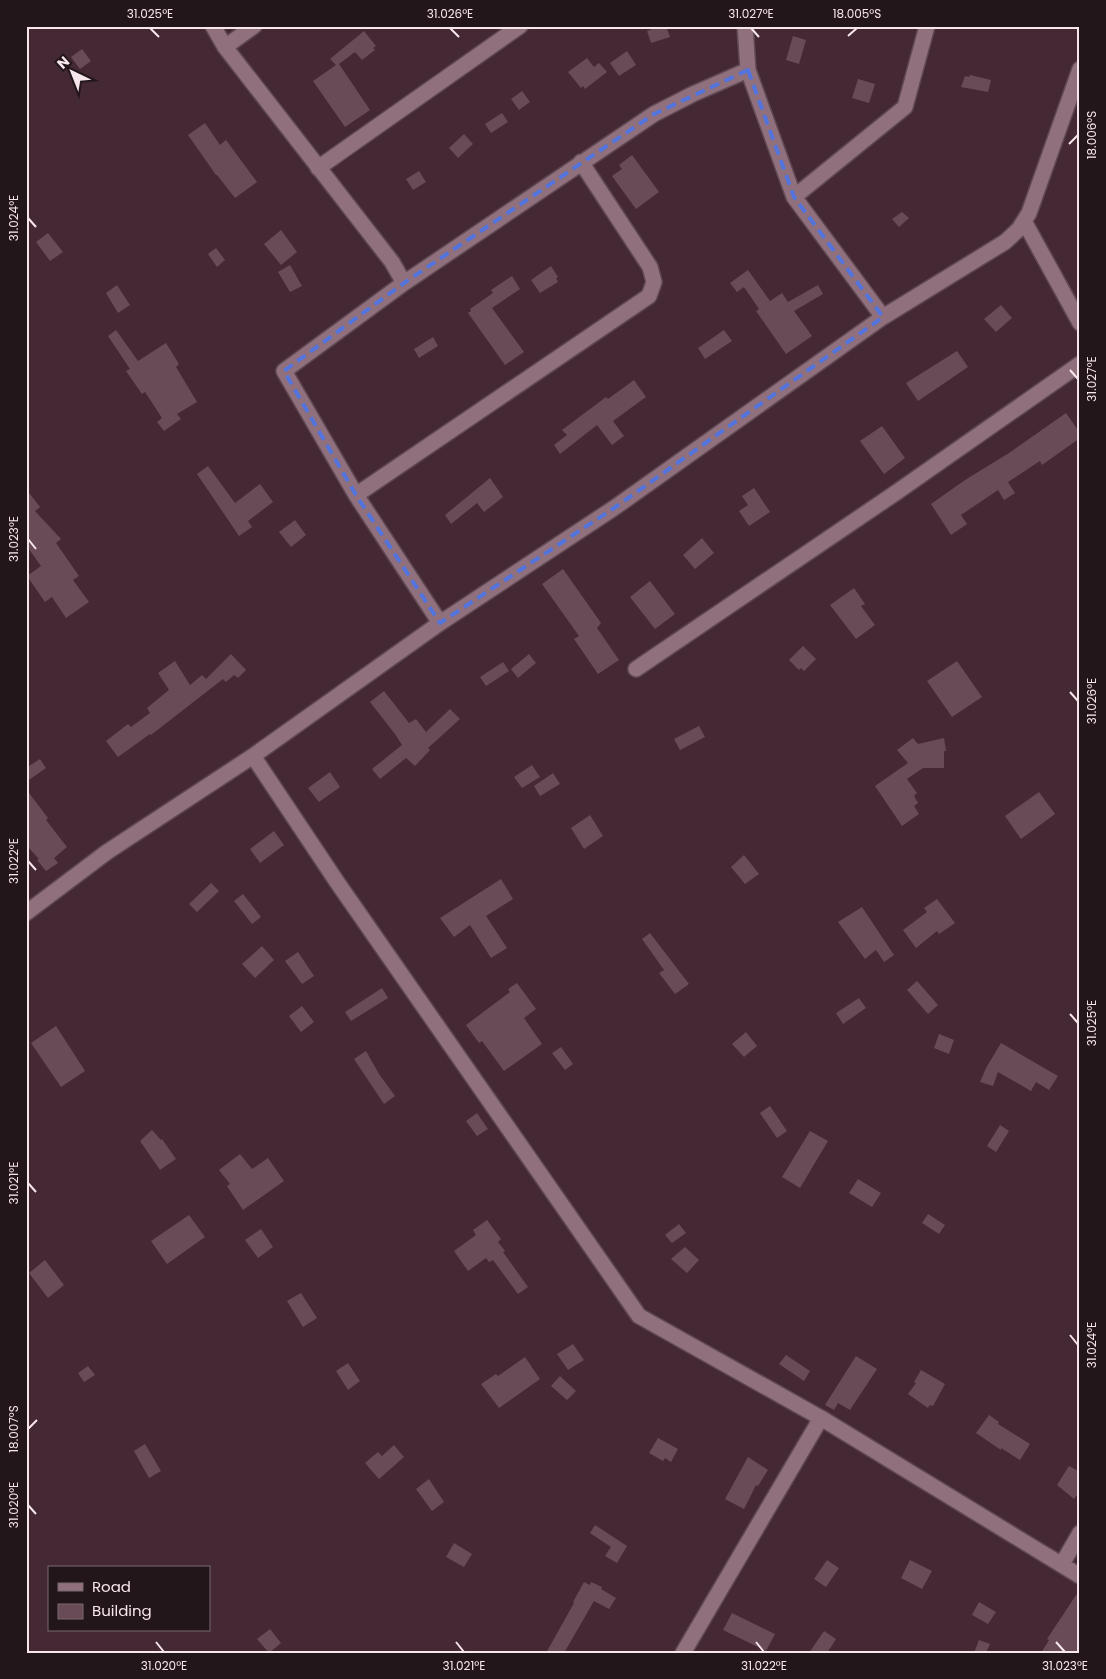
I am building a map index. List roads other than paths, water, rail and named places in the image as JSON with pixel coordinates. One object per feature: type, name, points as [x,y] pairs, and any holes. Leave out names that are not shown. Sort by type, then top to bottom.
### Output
[{"type":"street","points":[[212,26],[318,168],[392,262],[404,283]]},
{"type":"street","points":[[226,47],[254,26]]},
{"type":"street","points":[[318,168],[520,26]]},
{"type":"street","points":[[745,26],[748,70],[794,197],[883,317]]},
{"type":"street","points":[[794,197],[905,107],[927,26]]},
{"type":"street","points":[[26,913],[108,852],[253,756],[440,623],[614,508],[883,317],[997,248],[1012,236],[1024,222],[1032,204],[1080,69]]},
{"type":"street","points":[[440,623],[356,496],[284,371],[404,283],[654,114],[693,94],[748,70]]},
{"type":"street","points":[[356,496],[649,296],[654,282],[650,267],[581,162]]},
{"type":"street","points":[[1024,222],[1080,323]]},
{"type":"street","points":[[636,669],[894,494],[1080,364]]},
{"type":"street","points":[[253,756],[337,882],[639,1316],[821,1418],[1080,1576]]},
{"type":"street","points":[[683,1653],[821,1418]]},
{"type":"street","points":[[1062,1564],[1080,1533]]}]
